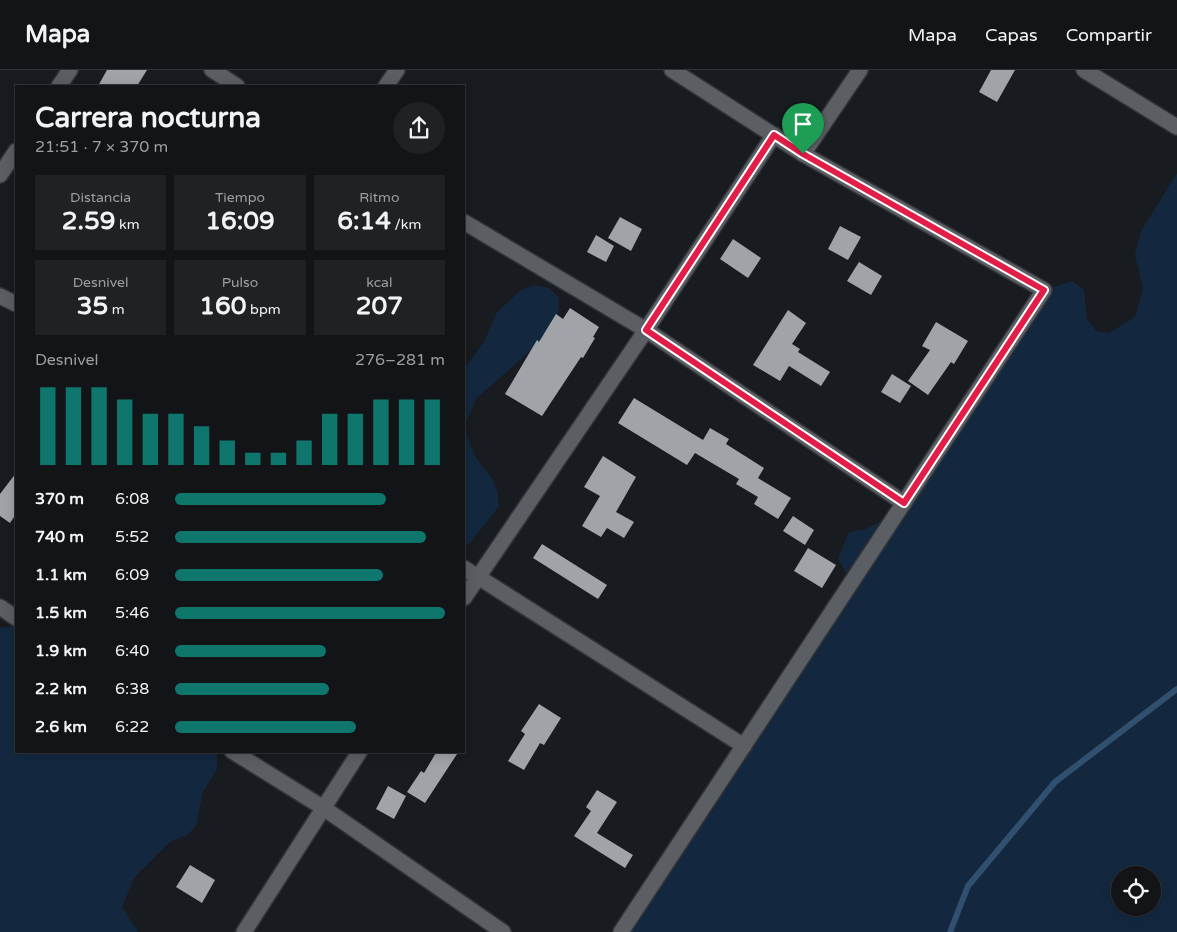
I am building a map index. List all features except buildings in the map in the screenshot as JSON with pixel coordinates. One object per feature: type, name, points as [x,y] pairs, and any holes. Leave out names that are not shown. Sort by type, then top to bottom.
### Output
[{"type":"street","points":[[60,85],[70,70]]},
{"type":"street","points":[[212,70],[236,85]]},
{"type":"street","points":[[387,85],[397,70]]},
{"type":"street","points":[[621,932],[1044,290],[803,154],[672,70]]},
{"type":"street","points":[[803,154],[860,70]]},
{"type":"street","points":[[1084,70],[1177,128]]},
{"type":"street","points":[[465,596],[646,330],[774,135]]},
{"type":"street","points":[[0,175],[15,152]]},
{"type":"street","points":[[465,223],[646,330],[904,503]]},
{"type":"street","points":[[0,296],[15,304]]},
{"type":"street","points":[[465,569],[744,746]]},
{"type":"street","points":[[0,607],[15,617]]},
{"type":"street","points":[[235,753],[322,808],[503,932]]},
{"type":"street","points":[[244,932],[359,753]]},
{"type":"shaded area","points":[[1177,173],[1177,932],[625,932],[670,856],[712,812],[748,742],[853,587],[838,558],[849,532],[866,529],[908,506],[1044,290],[1072,281],[1084,290],[1087,319],[1096,331],[1109,333],[1135,317],[1143,288],[1135,255],[1141,231]]},
{"type":"shaded area","points":[[534,285],[549,288],[559,298],[558,326],[477,398],[465,424],[465,366],[484,342],[497,312],[520,291]]},
{"type":"shaded area","points":[[465,429],[478,461],[496,487],[499,506],[471,542],[465,546]]},
{"type":"shaded area","points":[[15,626],[15,753],[217,753],[217,769],[203,792],[196,826],[186,836],[171,841],[134,878],[122,907],[138,932],[0,932],[0,628]]},
{"type":"waterway","points":[[950,932],[968,886],[1055,782],[1177,689]]},
{"type":"route","points":[[774,135],[803,154],[1044,290],[904,503],[646,330],[774,135]]}]
